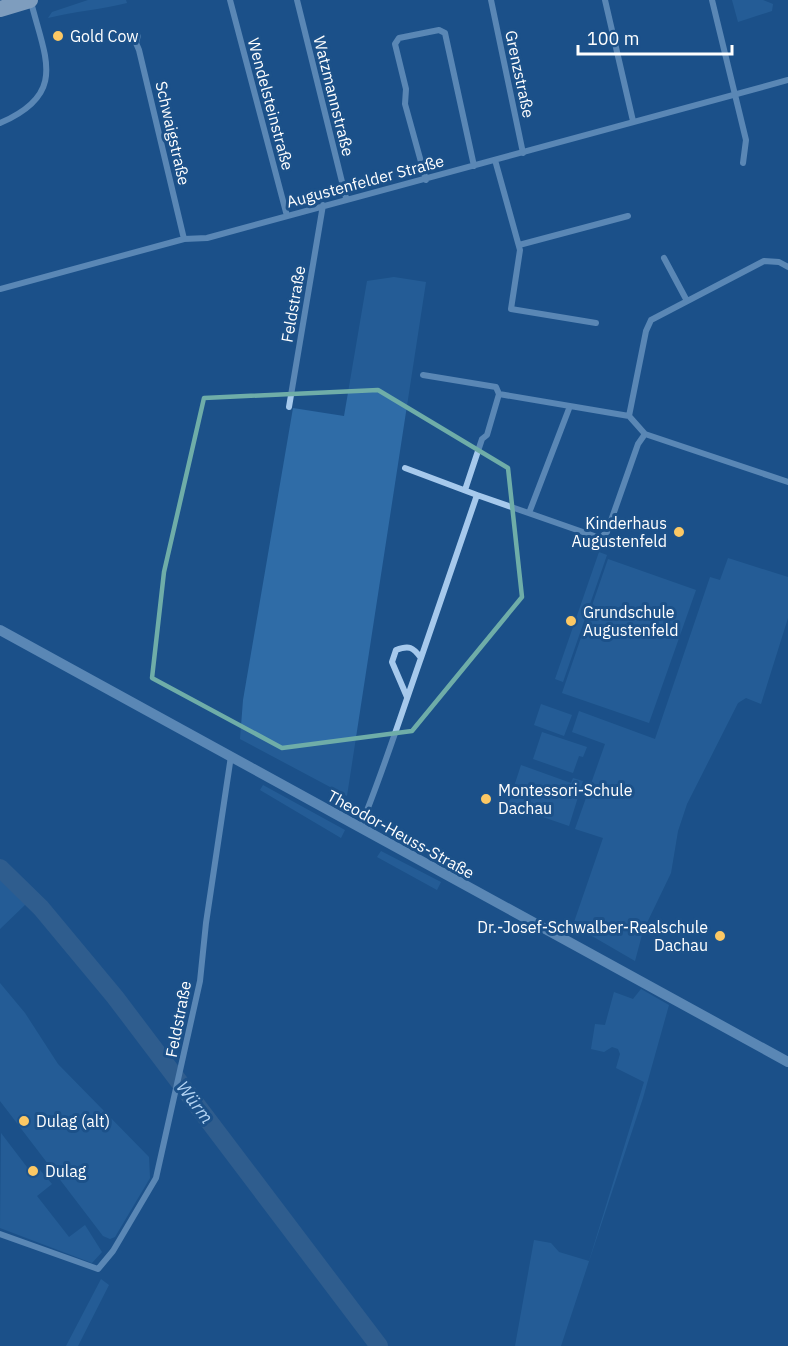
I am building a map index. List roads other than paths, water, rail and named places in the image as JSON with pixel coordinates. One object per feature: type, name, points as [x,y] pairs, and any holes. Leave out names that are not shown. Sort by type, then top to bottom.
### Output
[{"type":"highway","points":[[0,9],[31,0]]},
{"type":"street","points":[[0,123],[25,110],[38,100],[45,87],[46,57],[31,0]]},
{"type":"street","name":"Wendelsteinstraße","points":[[230,0],[287,216]]},
{"type":"street","name":"Watzmannstraße","points":[[297,0],[346,198]]},
{"type":"street","name":"Grenzstraße","points":[[491,0],[523,153]]},
{"type":"street","points":[[605,0],[633,121]]},
{"type":"street","points":[[712,0],[731,84],[737,94],[746,140],[743,163]]},
{"type":"street","points":[[426,180],[405,104],[406,89],[395,44],[399,38],[438,30],[445,33],[474,166]]},
{"type":"street","name":"Schwaigstraße","points":[[138,35],[136,43],[140,50],[184,239]]},
{"type":"street","name":"Augustenfelder Straße","points":[[0,289],[184,239],[207,238],[346,198],[426,180],[788,80]]},
{"type":"street","points":[[495,160],[519,245],[511,309],[596,323]]},
{"type":"street","name":"Feldstraße","points":[[289,407],[323,205]]},
{"type":"street","points":[[519,245],[628,216]]},
{"type":"street","points":[[664,258],[687,301]]},
{"type":"street","points":[[629,416],[646,331],[651,320],[764,261],[779,262],[788,267]]},
{"type":"street","points":[[423,375],[496,387],[499,394],[487,435],[482,440],[465,490]]},
{"type":"street","points":[[499,394],[629,416],[645,434],[788,482]]},
{"type":"street","points":[[529,513],[570,406]]},
{"type":"street","points":[[405,468],[600,538],[604,536],[638,444],[645,434]]},
{"type":"street","points":[[360,828],[408,697],[477,495]]},
{"type":"street","name":"Theodor-Heuss-Straße","points":[[0,630],[788,1062]]},
{"type":"street","points":[[408,697],[394,670],[393,655],[396,650],[408,646],[414,649],[421,658]]},
{"type":"street","name":"Feldstraße","points":[[0,1234],[98,1269],[113,1251],[156,1178],[200,981],[206,923],[231,756]]},
{"type":"waterway","name":"Würm","points":[[0,868],[41,908],[115,997],[379,1346]]},
{"type":"place","name":"Gold Cow","points":[[58,36]]},
{"type":"place","name":"Kinderhaus Augustenfeld","points":[[679,532]]},
{"type":"place","name":"Grundschule Augustenfeld","points":[[571,621]]},
{"type":"place","name":"Montessori-Schule Dachau","points":[[486,799]]},
{"type":"place","name":"Dr.-Josef-Schwalber-Realschule Dachau","points":[[720,936]]},
{"type":"place","name":"Dulag (alt)","points":[[24,1121]]},
{"type":"place","name":"Dulag","points":[[33,1171]]}]
